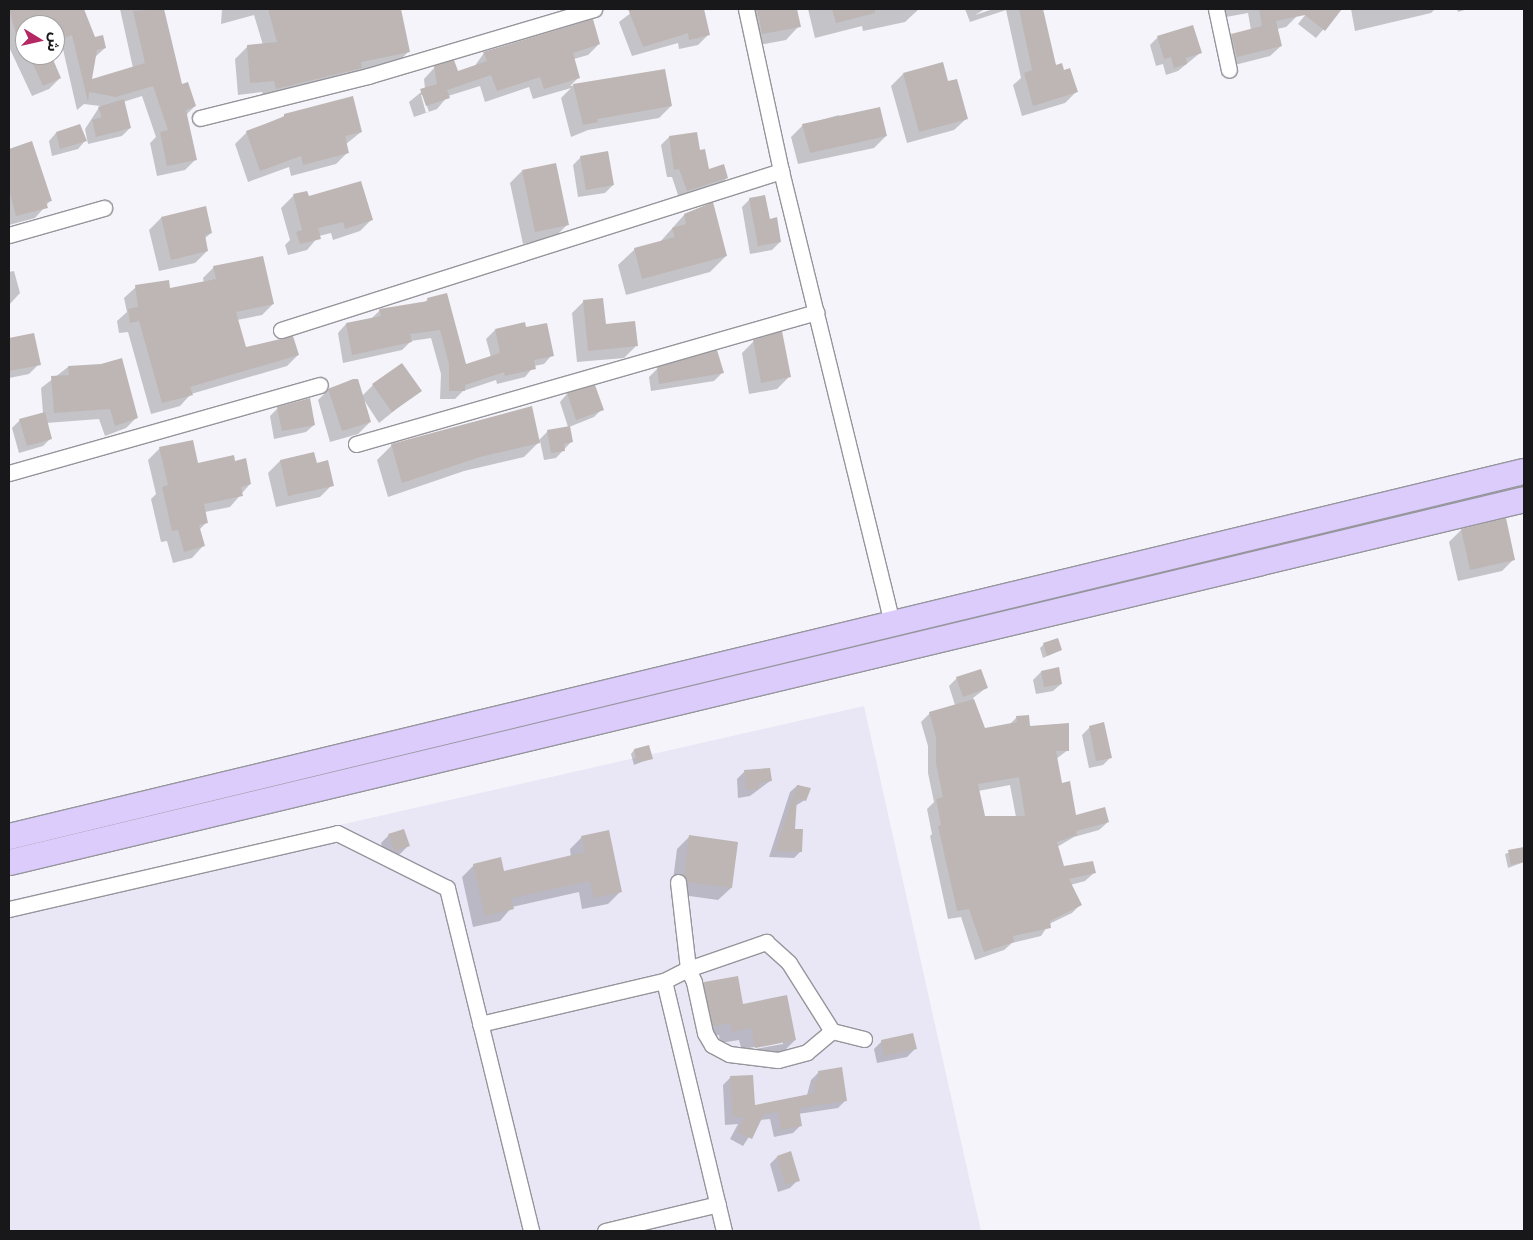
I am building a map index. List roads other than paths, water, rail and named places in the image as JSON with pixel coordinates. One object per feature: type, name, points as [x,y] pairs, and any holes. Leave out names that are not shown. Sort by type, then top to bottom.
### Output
[{"type":"highway","points":[[9,836],[1524,471]]},
{"type":"highway","points":[[9,862],[1524,499]]},
{"type":"street","points":[[200,118],[368,76],[594,9]]},
{"type":"street","points":[[746,9],[781,171],[892,622]]},
{"type":"street","points":[[1216,9],[1229,70]]},
{"type":"street","points":[[281,330],[781,171]]},
{"type":"street","points":[[9,235],[104,208]]},
{"type":"street","points":[[356,444],[816,312]]},
{"type":"street","points":[[9,473],[320,385]]},
{"type":"street","points":[[9,910],[337,833],[447,888],[531,1231]]},
{"type":"street","points":[[678,882],[688,969],[694,982],[705,1033],[712,1045],[729,1054],[778,1060],[807,1052],[832,1031]]},
{"type":"street","points":[[480,1024],[664,981],[688,969],[766,942],[789,963],[832,1031],[864,1039]]},
{"type":"street","points":[[664,981],[724,1231]]},
{"type":"street","points":[[605,1231],[718,1204]]}]
